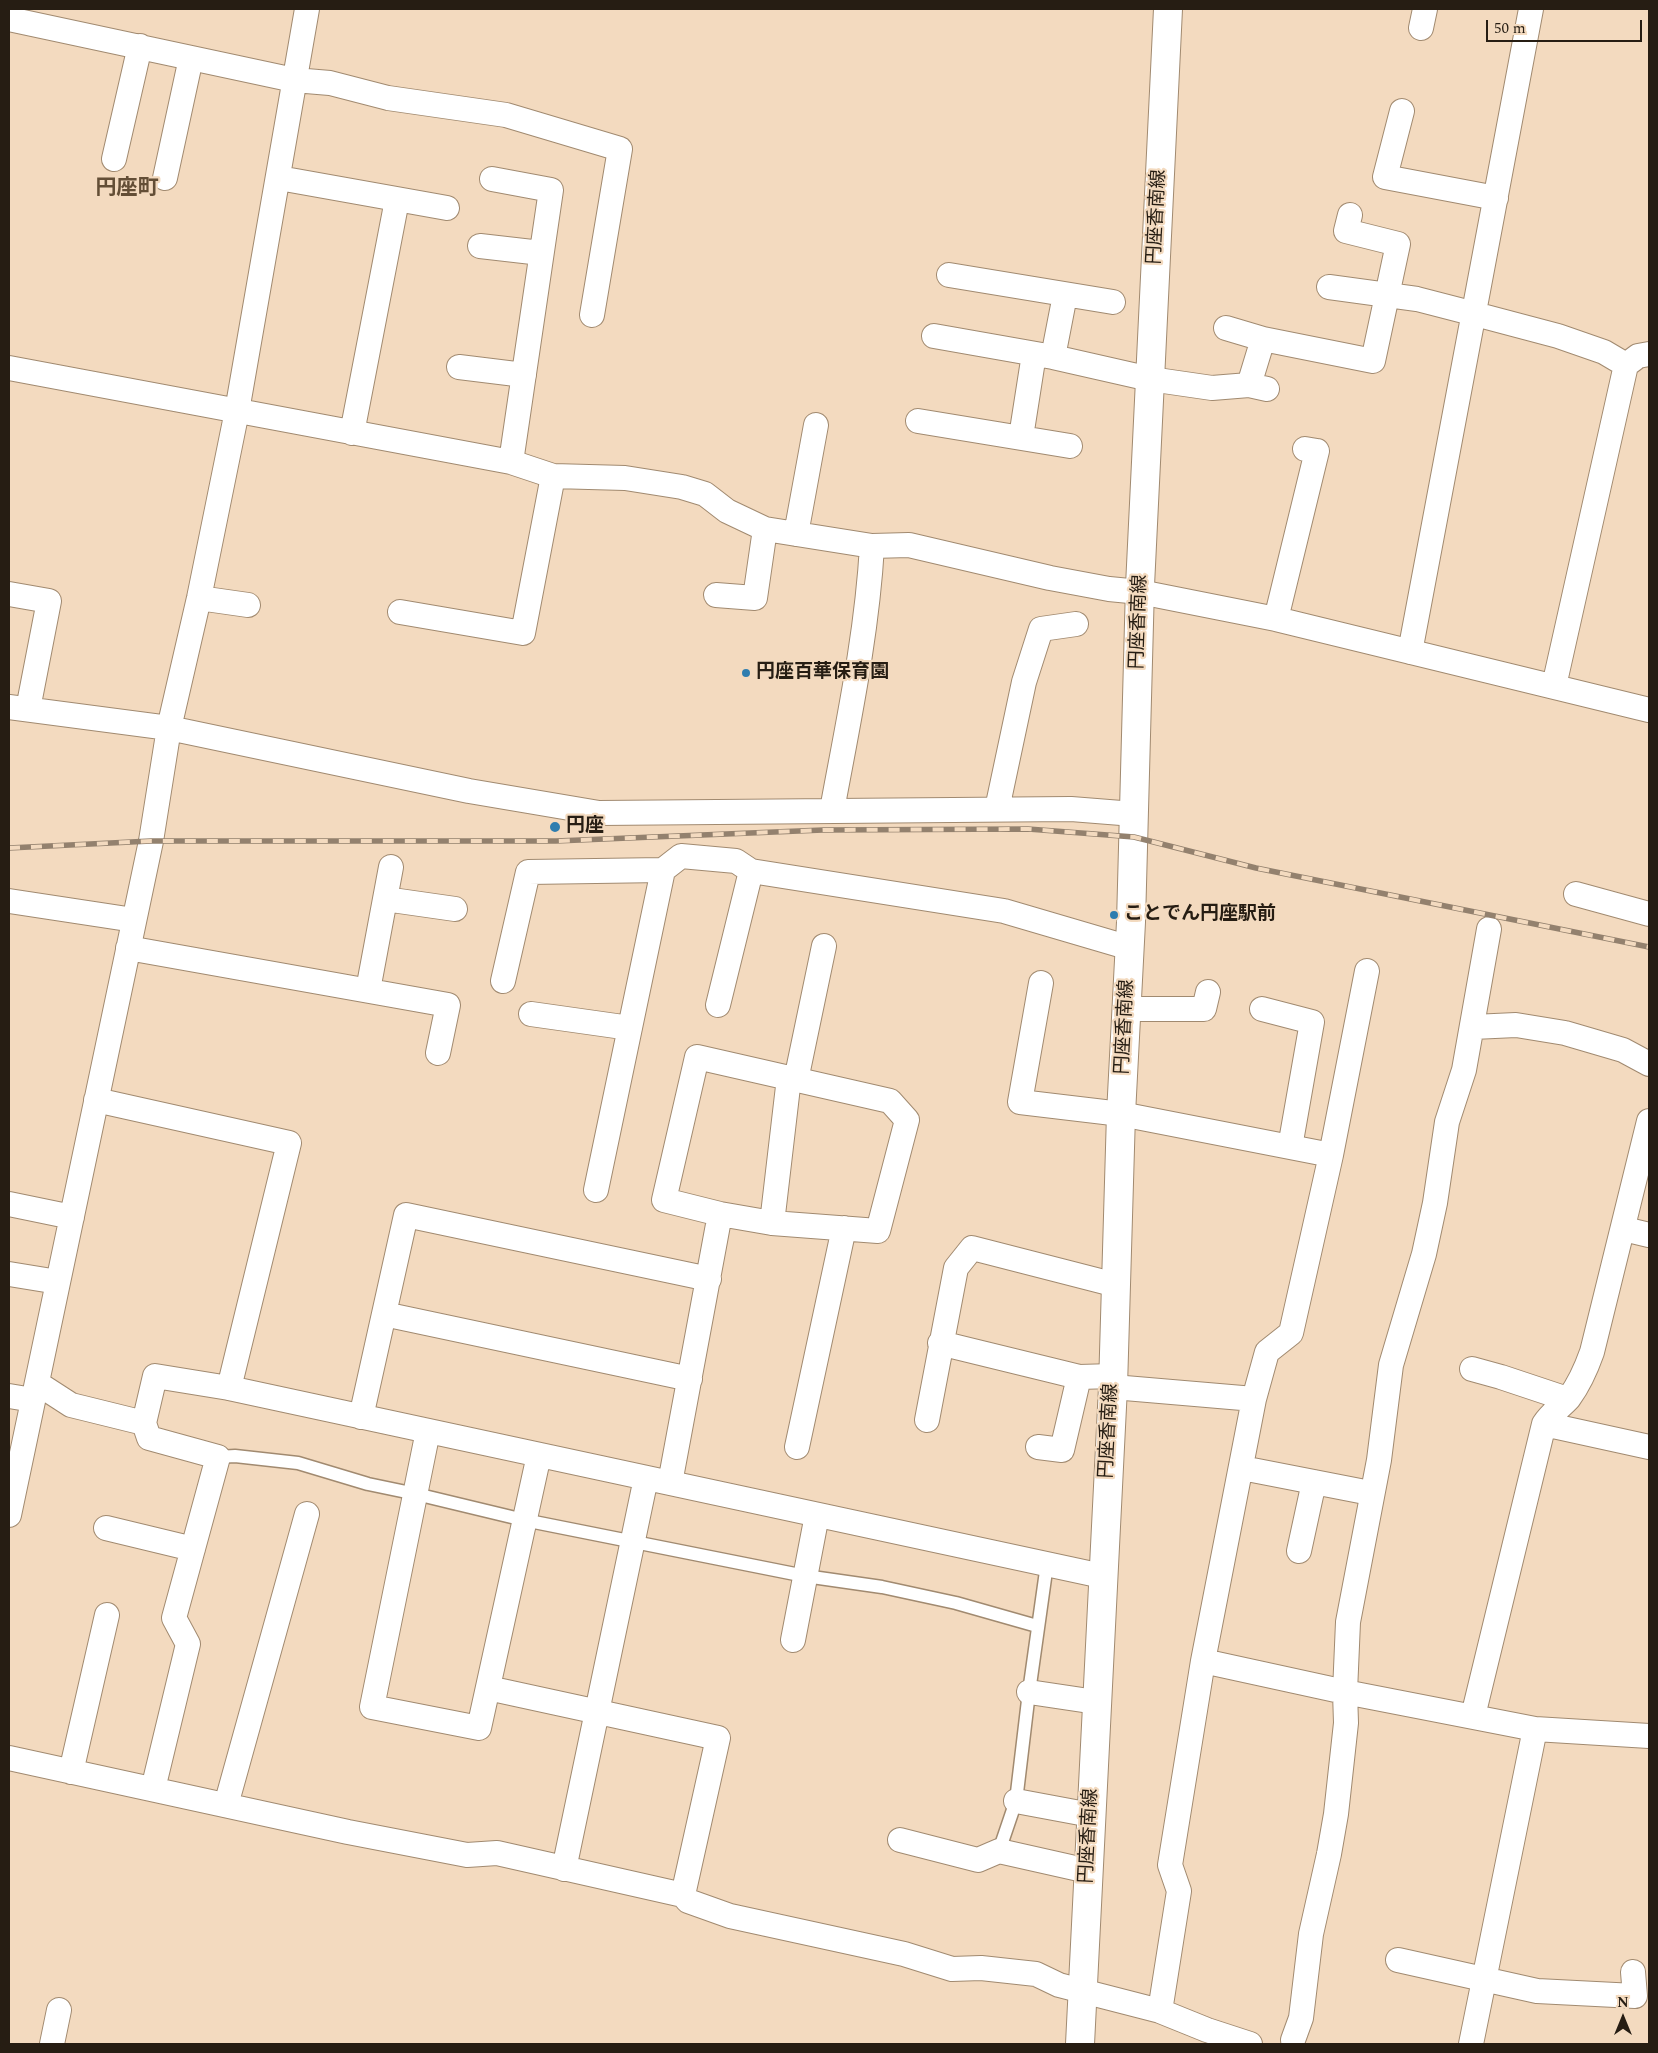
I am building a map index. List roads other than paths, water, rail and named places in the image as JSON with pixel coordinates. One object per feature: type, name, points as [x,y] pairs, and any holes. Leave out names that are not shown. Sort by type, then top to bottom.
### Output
[{"type":"main road","name":"円座香南線","points":[[1080,2044],[1113,1382],[1121,1114],[1130,948],[1140,592],[1168,9]]},
{"type":"street","points":[[9,1515],[12,1485],[35,1392],[151,840],[170,728],[237,411],[307,9]]},
{"type":"street","points":[[1410,652],[1531,9]]},
{"type":"street","points":[[9,19],[294,80],[330,83],[388,98],[506,115],[620,149],[592,315]]},
{"type":"street","points":[[114,159],[140,46]]},
{"type":"street","points":[[165,178],[191,58]]},
{"type":"street","points":[[1402,111],[1386,177],[1496,198]]},
{"type":"street","points":[[279,178],[447,208]]},
{"type":"street","points":[[492,179],[551,190],[511,462]]},
{"type":"street","points":[[352,433],[398,200]]},
{"type":"street","points":[[1226,328],[1263,339],[1373,361],[1398,244],[1346,231],[1350,214]]},
{"type":"street","points":[[480,246],[541,253]]},
{"type":"street","points":[[949,274],[1113,302]]},
{"type":"street","points":[[1329,287],[1417,299],[1475,314],[1567,339],[1604,352],[1626,365]]},
{"type":"street","points":[[1021,437],[1044,355],[1065,295]]},
{"type":"street","points":[[934,336],[1044,355],[1150,378],[1212,388],[1258,387],[1263,339]]},
{"type":"street","points":[[1554,686],[1626,365],[1638,356],[1649,354]]},
{"type":"street","points":[[459,367],[524,375]]},
{"type":"street","points":[[9,368],[511,462],[553,476],[625,478],[682,488],[705,494],[727,511],[765,529],[872,546],[909,545],[1050,578],[1108,589],[1140,592],[1276,618],[1649,710]]},
{"type":"street","points":[[918,420],[1070,446]]},
{"type":"street","points":[[796,534],[816,425]]},
{"type":"street","points":[[1276,618],[1317,451],[1305,449]]},
{"type":"street","points":[[400,612],[523,634],[553,476]]},
{"type":"street","points":[[716,595],[755,598],[765,529]]},
{"type":"street","points":[[832,810],[862,644],[869,597],[872,546]]},
{"type":"street","points":[[9,594],[49,601],[18,708],[170,728],[469,791],[599,813],[1070,809],[1134,814]]},
{"type":"street","points":[[199,598],[248,605]]},
{"type":"street","points":[[996,809],[1024,682],[1041,629],[1076,624]]},
{"type":"street","points":[[596,1190],[664,870],[681,856],[736,861],[751,871],[1004,910],[1130,948]]},
{"type":"street","points":[[368,990],[392,867]]},
{"type":"street","points":[[503,981],[528,872],[664,870]]},
{"type":"street","points":[[718,1005],[751,871]]},
{"type":"street","points":[[1576,894],[1649,914]]},
{"type":"street","points":[[385,899],[455,909]]},
{"type":"street","points":[[9,901],[134,920]]},
{"type":"street","points":[[1293,2040],[1301,2018],[1314,1919],[1336,1814],[1346,1724],[1345,1692],[1348,1622],[1379,1460],[1391,1365],[1424,1254],[1435,1203],[1447,1122],[1464,1070],[1473,1027],[1474,1007],[1489,929]]},
{"type":"street","points":[[772,1223],[792,1079],[824,946]]},
{"type":"street","points":[[128,948],[448,1004],[438,1053]]},
{"type":"street","points":[[1160,2011],[1179,1891],[1170,1865],[1203,1661],[1254,1399],[1268,1352],[1291,1333],[1331,1155],[1367,970]]},
{"type":"street","points":[[1042,983],[1020,1102],[1121,1114],[1331,1155]]},
{"type":"street","points":[[1127,1009],[1204,1009],[1208,992]]},
{"type":"street","points":[[1262,1009],[1312,1022],[1290,1147]]},
{"type":"street","points":[[531,1014],[630,1028]]},
{"type":"street","points":[[1473,1027],[1516,1025],[1564,1033],[1623,1050],[1649,1064]]},
{"type":"street","points":[[697,1057],[792,1079],[890,1101],[907,1120],[878,1231],[772,1223],[720,1214],[664,1200],[697,1057]]},
{"type":"street","points":[[96,1100],[289,1143],[229,1388]]},
{"type":"street","points":[[1473,1716],[1544,1424],[1583,1378],[1592,1352],[1624,1229],[1649,1121]]},
{"type":"street","points":[[9,1204],[72,1217]]},
{"type":"street","points":[[670,1483],[720,1214]]},
{"type":"street","points":[[361,1417],[406,1215],[709,1279]]},
{"type":"street","points":[[797,1447],[844,1228]]},
{"type":"street","points":[[1624,1229],[1649,1235]]},
{"type":"street","points":[[927,1420],[940,1343],[956,1268],[972,1248],[1116,1286]]},
{"type":"street","points":[[9,1274],[58,1282]]},
{"type":"street","points":[[384,1314],[690,1379]]},
{"type":"street","points":[[940,1343],[1079,1377],[1254,1399]]},
{"type":"street","points":[[1472,1369],[1567,1399]]},
{"type":"street","points":[[153,1789],[188,1644],[174,1618],[218,1457],[149,1438],[144,1423],[155,1376],[229,1388],[1102,1576]]},
{"type":"street","points":[[1038,1447],[1062,1450],[1079,1377]]},
{"type":"street","points":[[9,1396],[35,1392],[71,1405],[144,1423]]},
{"type":"street","points":[[1544,1424],[1649,1447]]},
{"type":"street","points":[[428,1432],[372,1707],[479,1728],[538,1455]]},
{"type":"street","points":[[1242,1468],[1360,1491]]},
{"type":"street","points":[[564,1869],[646,1478]]},
{"type":"street","points":[[1299,1551],[1314,1482]]},
{"type":"street","points":[[226,1805],[307,1514]]},
{"type":"street","points":[[793,1640],[817,1515]]},
{"type":"street","points":[[106,1528],[193,1549]]},
{"type":"street","points":[[71,1772],[107,1615]]},
{"type":"street","points":[[1203,1661],[1345,1692],[1535,1729],[1622,1736],[1649,1736]]},
{"type":"street","points":[[488,1688],[718,1738],[683,1895]]},
{"type":"street","points":[[1028,1692],[1096,1702]]},
{"type":"street","points":[[1471,2044],[1535,1729]]},
{"type":"street","points":[[9,1758],[348,1832],[467,1855],[497,1853],[683,1895],[688,1901],[739,1918],[904,1954],[952,1969],[981,1968],[1036,1974],[1059,1985],[1160,2011],[1207,2030],[1250,2044]]},
{"type":"street","points":[[1016,1801],[1091,1815]]},
{"type":"street","points":[[900,1840],[978,1860],[999,1852],[1088,1871]]},
{"type":"street","points":[[1398,1960],[1538,1990],[1635,1996],[1633,1972]]},
{"type":"street","points":[[52,2044],[59,2010]]},
{"type":"lane","points":[[218,1457],[234,1456],[298,1463],[368,1484],[524,1520],[633,1540],[805,1576],[882,1587],[928,1597],[1037,1626]]},
{"type":"lane","points":[[999,1852],[1016,1801],[1028,1692],[1047,1564]]},
{"type":"railway","points":[[9,848],[151,841],[556,841],[823,830],[1028,829],[1134,837],[1256,868],[1649,947]]},
{"type":"place","name":"円座百華保育園","points":[[746,673]]},
{"type":"place","name":"円座","points":[[555,827]]},
{"type":"place","name":"ことでん円座駅前","points":[[1114,915]]},
{"type":"district","name":"円座町","points":[[127,190]]}]
